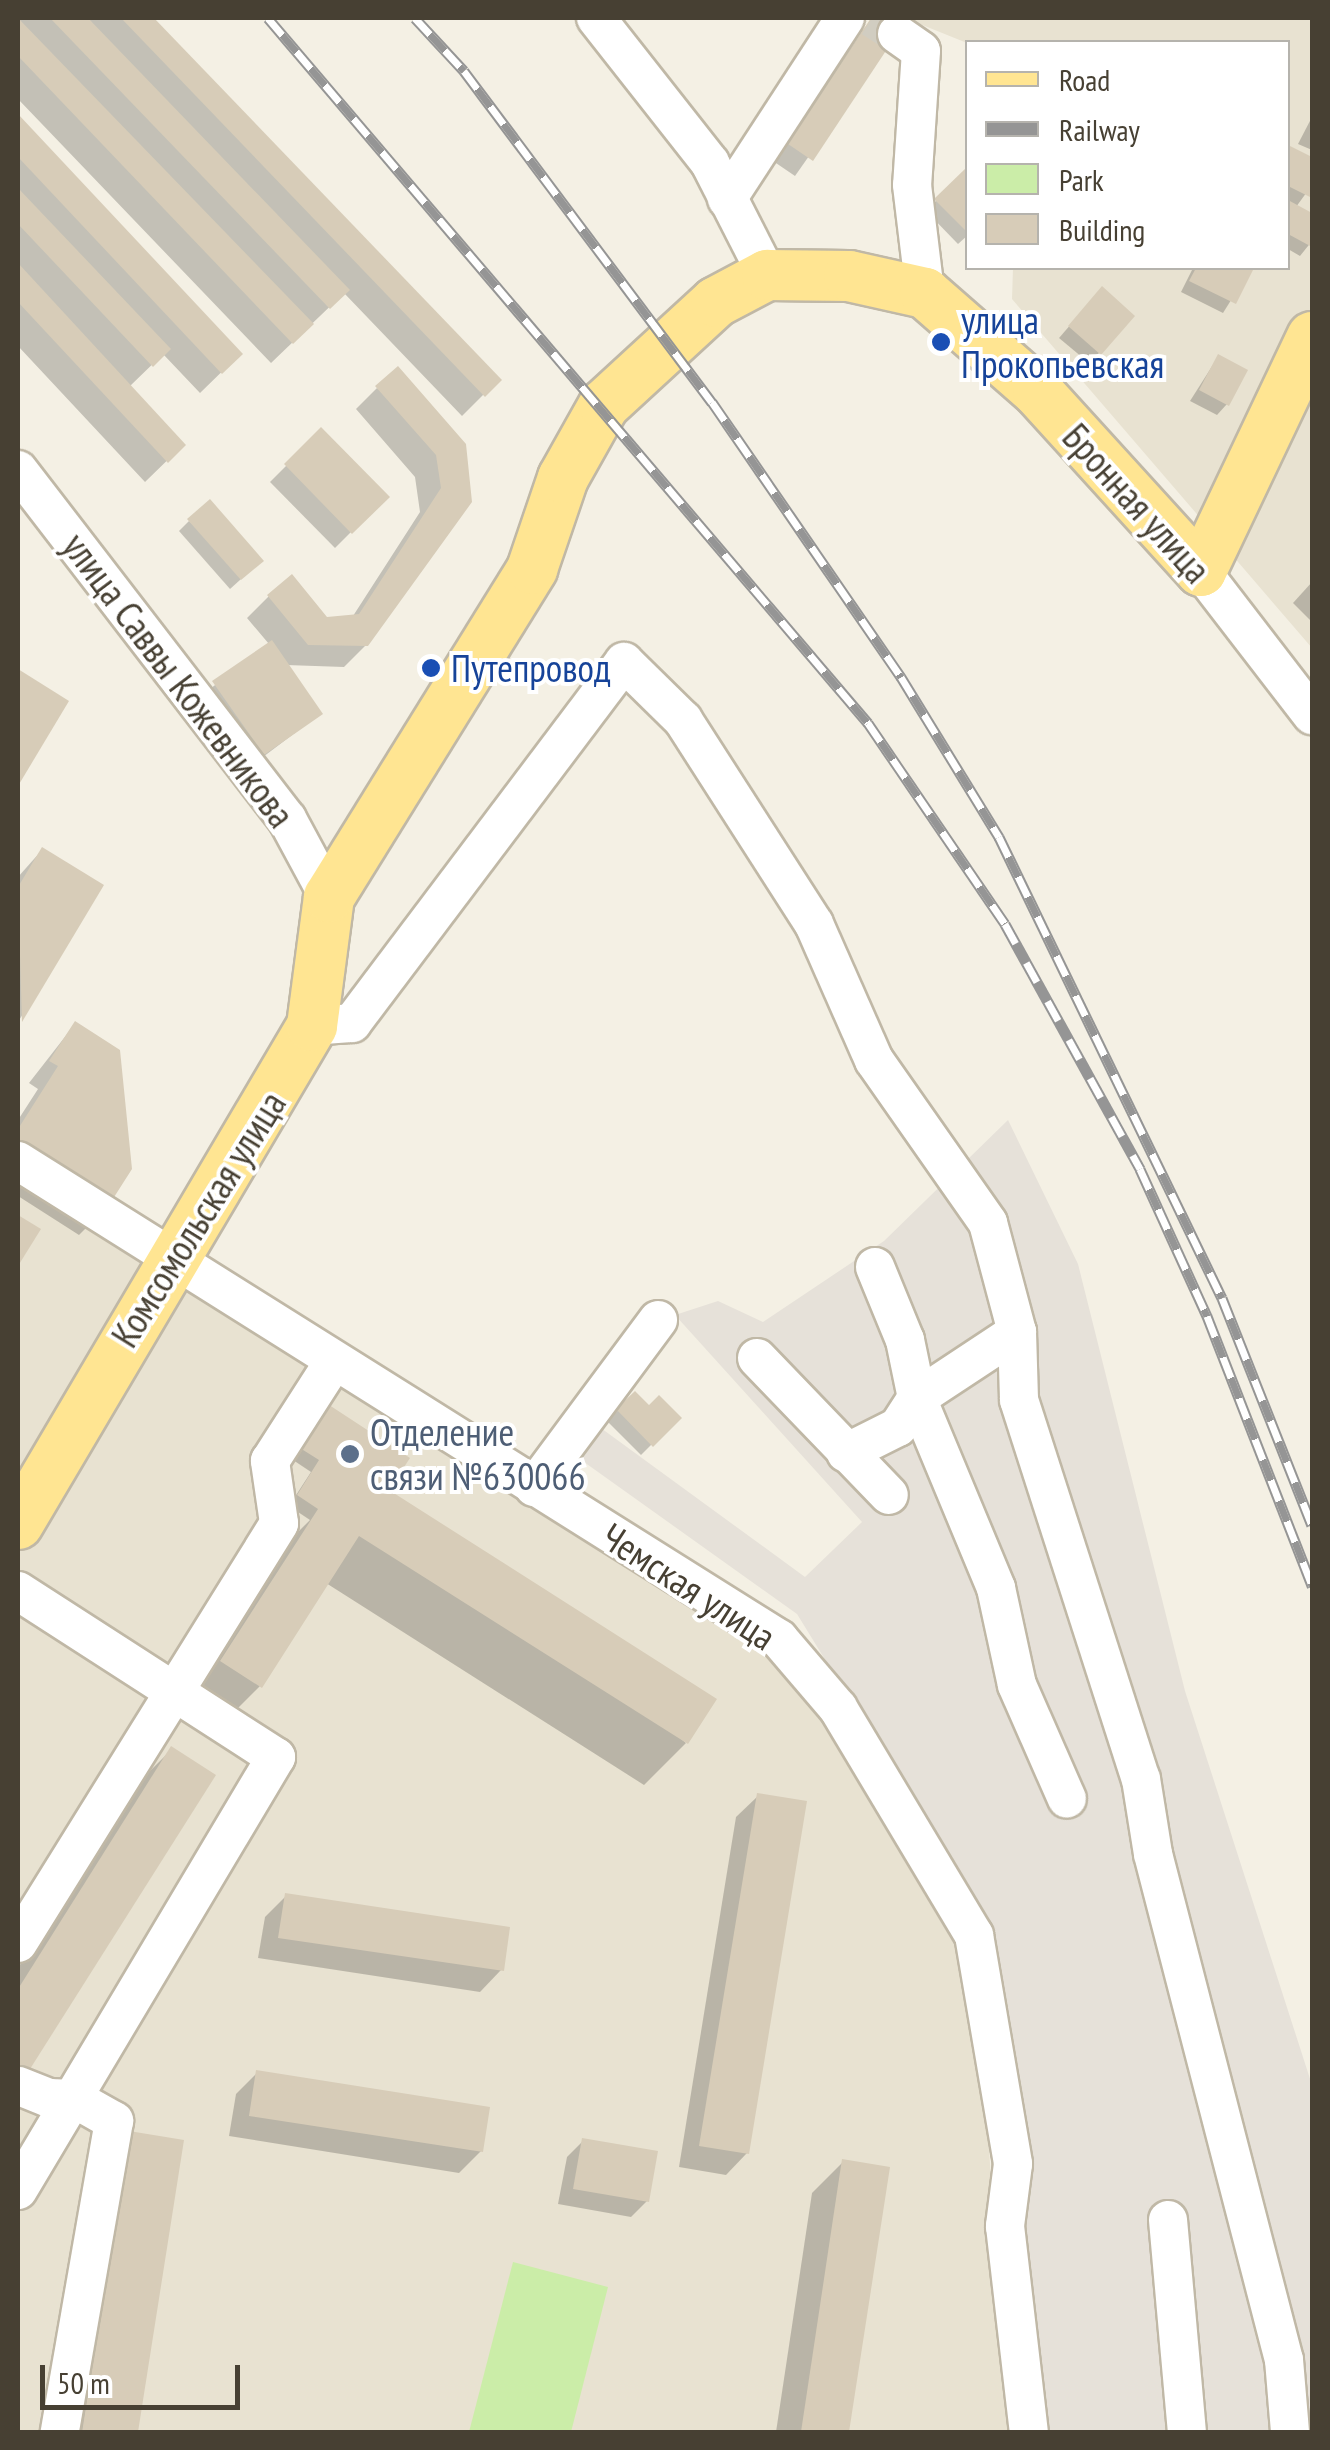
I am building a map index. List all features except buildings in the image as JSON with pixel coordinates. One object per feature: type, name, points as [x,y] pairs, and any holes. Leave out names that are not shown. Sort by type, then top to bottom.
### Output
[{"type":"main road","name":"Бронная улица","points":[[329,897],[532,570],[563,478],[604,405],[716,302],[767,275],[849,276],[925,293],[1038,392],[1201,571]]},
{"type":"main road","points":[[1201,571],[1312,337]]},
{"type":"main road","name":"Комсомольская улица","points":[[18,1524],[168,1260],[312,1026],[329,897]]},
{"type":"street","points":[[596,18],[710,164],[767,275]]},
{"type":"street","points":[[727,199],[845,18]]},
{"type":"street","points":[[897,34],[921,50],[912,185],[925,293]]},
{"type":"street","name":"улица Саввы Кожевникова","points":[[20,478],[287,819],[329,897]]},
{"type":"street","name":"Бронная улица","points":[[1201,571],[1312,715]]},
{"type":"street","points":[[312,1026],[352,1023],[624,662],[682,720],[814,924],[874,1060],[988,1223],[1017,1332],[1019,1400],[1141,1779],[1153,1854],[1284,2360],[1290,2432]]},
{"type":"street","name":"Чемская улица","points":[[18,1161],[168,1260],[778,1639],[838,1708],[974,1935],[1013,2164],[1006,2226],[1030,2432]]},
{"type":"street","points":[[876,1267],[904,1340],[917,1398],[996,1588],[1017,1685],[1066,1799]]},
{"type":"street","points":[[534,1487],[658,1320]]},
{"type":"street","points":[[846,1453],[898,1428],[917,1398],[1017,1332]]},
{"type":"street","points":[[757,1358],[889,1495]]},
{"type":"street","points":[[18,1943],[279,1523],[270,1462],[333,1362]]},
{"type":"street","points":[[18,1591],[276,1757],[18,2190]]},
{"type":"street","points":[[19,2086],[49,2098],[75,2099],[114,2121],[60,2432]]},
{"type":"street","points":[[1168,2220],[1187,2432]]},
{"type":"shaded area","points":[[905,18],[1312,18],[1312,648],[1012,299],[1013,270],[1290,270],[1290,40],[965,42]]},
{"type":"shaded area","points":[[1008,1120],[1078,1264],[1185,1691],[1312,2085],[1312,2432],[1038,2432],[978,1908],[797,1614],[570,1452],[594,1423],[805,1577],[862,1522],[675,1315],[718,1301],[763,1322],[884,1241]]},
{"type":"shaded area","points":[[18,1143],[780,1648],[973,1911],[1008,2432],[18,2432]]},
{"type":"green space","points":[[513,2262],[608,2287],[571,2432],[469,2432]]},
{"type":"tunnel","points":[[872,18],[897,34]]},
{"type":"railway","points":[[268,18],[868,723],[1005,924],[1140,1169],[1207,1316],[1312,1586]]},
{"type":"railway","points":[[415,18],[464,71],[712,402],[901,677],[999,837],[1222,1298],[1312,1525]]},
{"type":"place","name":"улица Прокопьевская","points":[[941,342]]},
{"type":"place","name":"Путепровод","points":[[431,668]]},
{"type":"place","name":"Отделение связи №630066","points":[[350,1454]]}]
